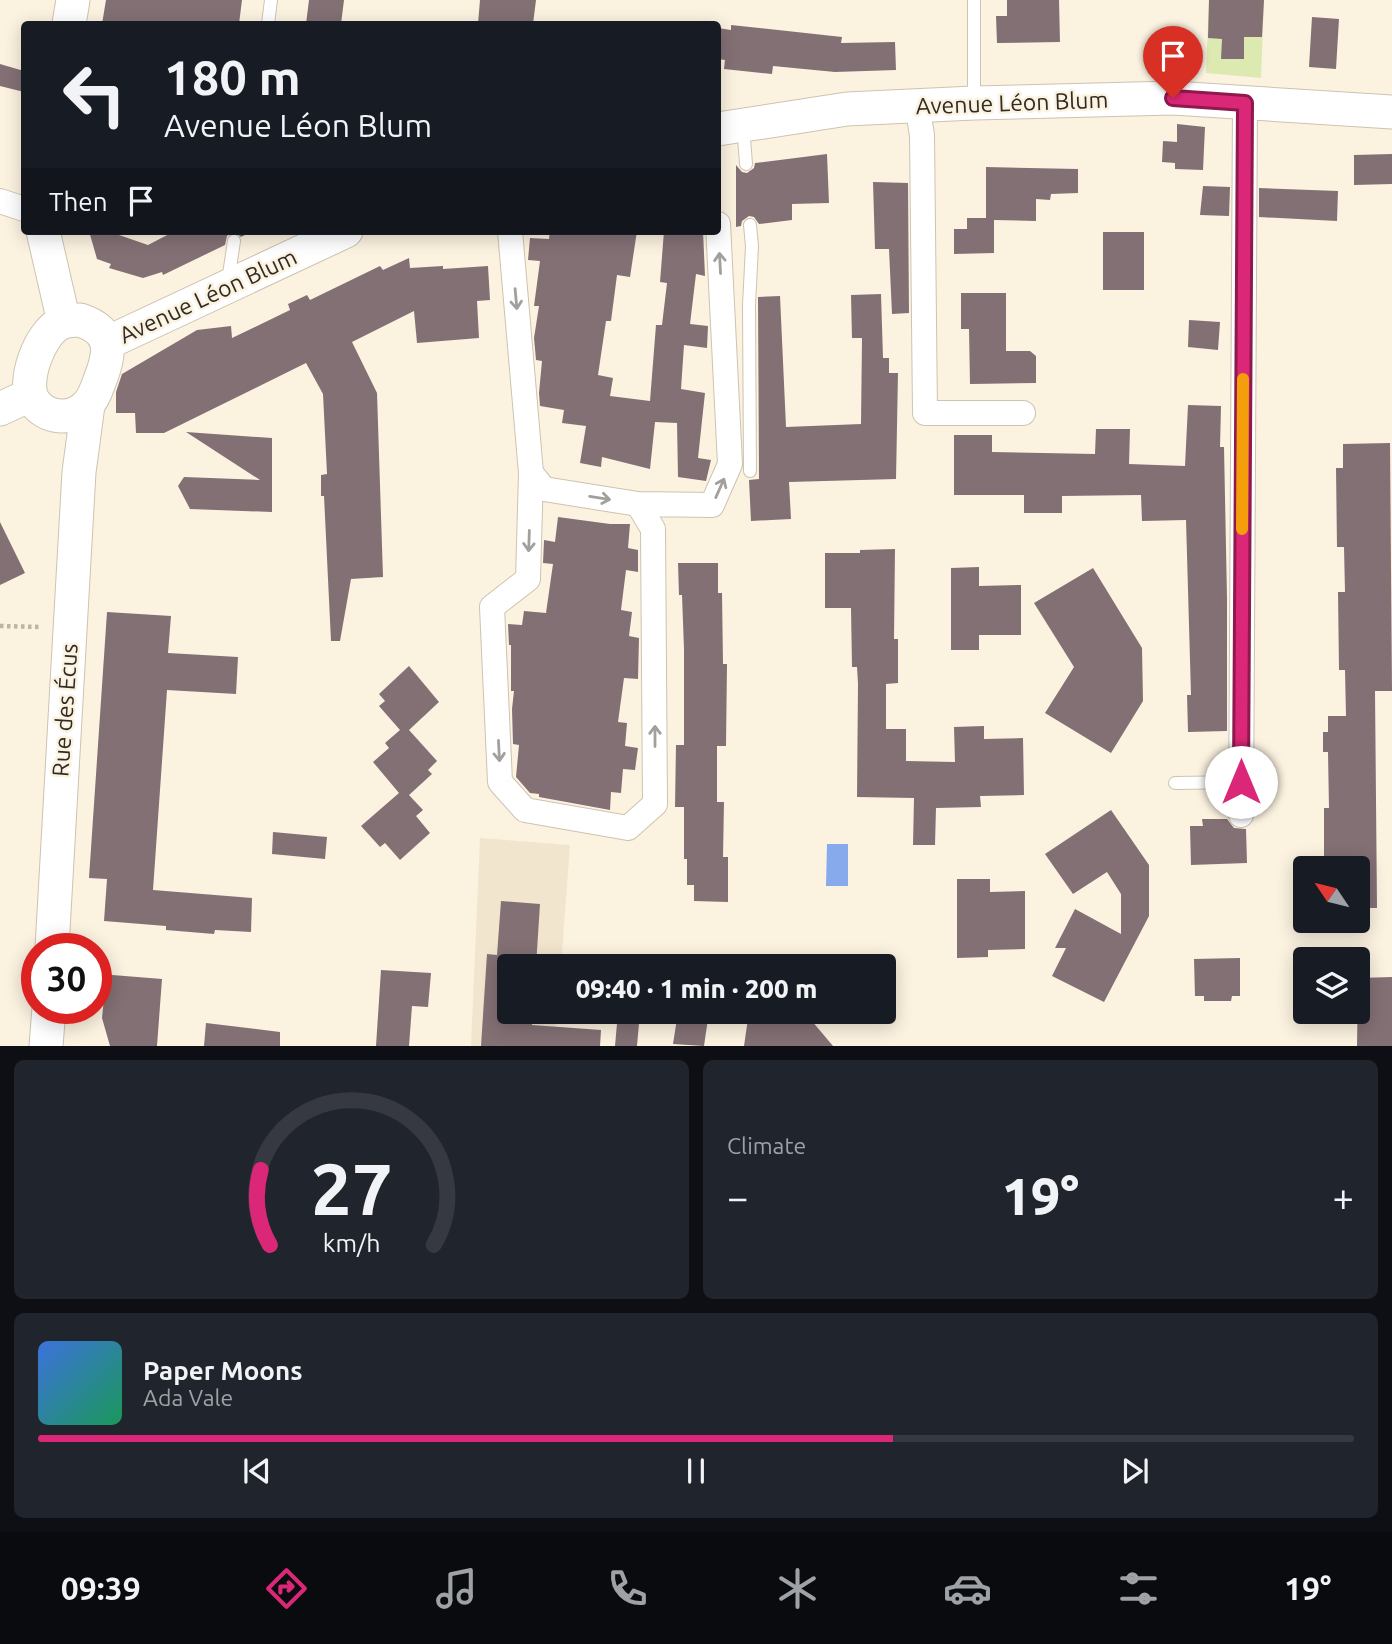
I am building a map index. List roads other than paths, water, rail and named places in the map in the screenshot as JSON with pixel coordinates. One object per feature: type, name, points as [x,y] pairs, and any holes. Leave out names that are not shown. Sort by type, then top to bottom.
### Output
[{"type":"street","points":[[70,21],[73,0]]},
{"type":"street","name":"Avenue Léon Blum","points":[[730,127],[847,109],[1173,98],[1392,112]]},
{"type":"street","points":[[1241,815],[1245,103]]},
{"type":"street","points":[[917,105],[922,135],[925,413],[1023,413]]},
{"type":"street","points":[[0,201],[21,208]]},
{"type":"street","points":[[44,235],[64,322]]},
{"type":"street","name":"Avenue Léon Blum","points":[[107,344],[338,235]]},
{"type":"street","points":[[510,235],[531,473],[528,579],[492,607],[500,782],[524,810],[628,828],[656,804],[653,529],[638,504]]},
{"type":"street","points":[[531,473],[544,489],[638,504],[712,505],[730,464],[719,235]]},
{"type":"street","points":[[0,409],[40,404],[68,416],[88,405],[109,358],[107,344],[99,330],[90,323],[80,320],[64,322],[48,333],[30,371],[28,383],[40,404]]},
{"type":"street","name":"Rue des Écus","points":[[40,404],[79,472]]},
{"type":"street","name":"Rue des Écus","points":[[53,933],[79,472],[88,405]]},
{"type":"street","points":[[47,1044],[48,1024]]},
{"type":"lane","points":[[268,21],[271,0]]},
{"type":"lane","points":[[974,0],[974,103]]},
{"type":"lane","points":[[730,127],[746,164]]},
{"type":"lane","points":[[750,225],[750,471]]},
{"type":"lane","points":[[226,288],[234,241]]},
{"type":"lane","points":[[1175,783],[1241,782]]},
{"type":"water","points":[[827,844],[848,844],[848,886],[826,886]]}]
